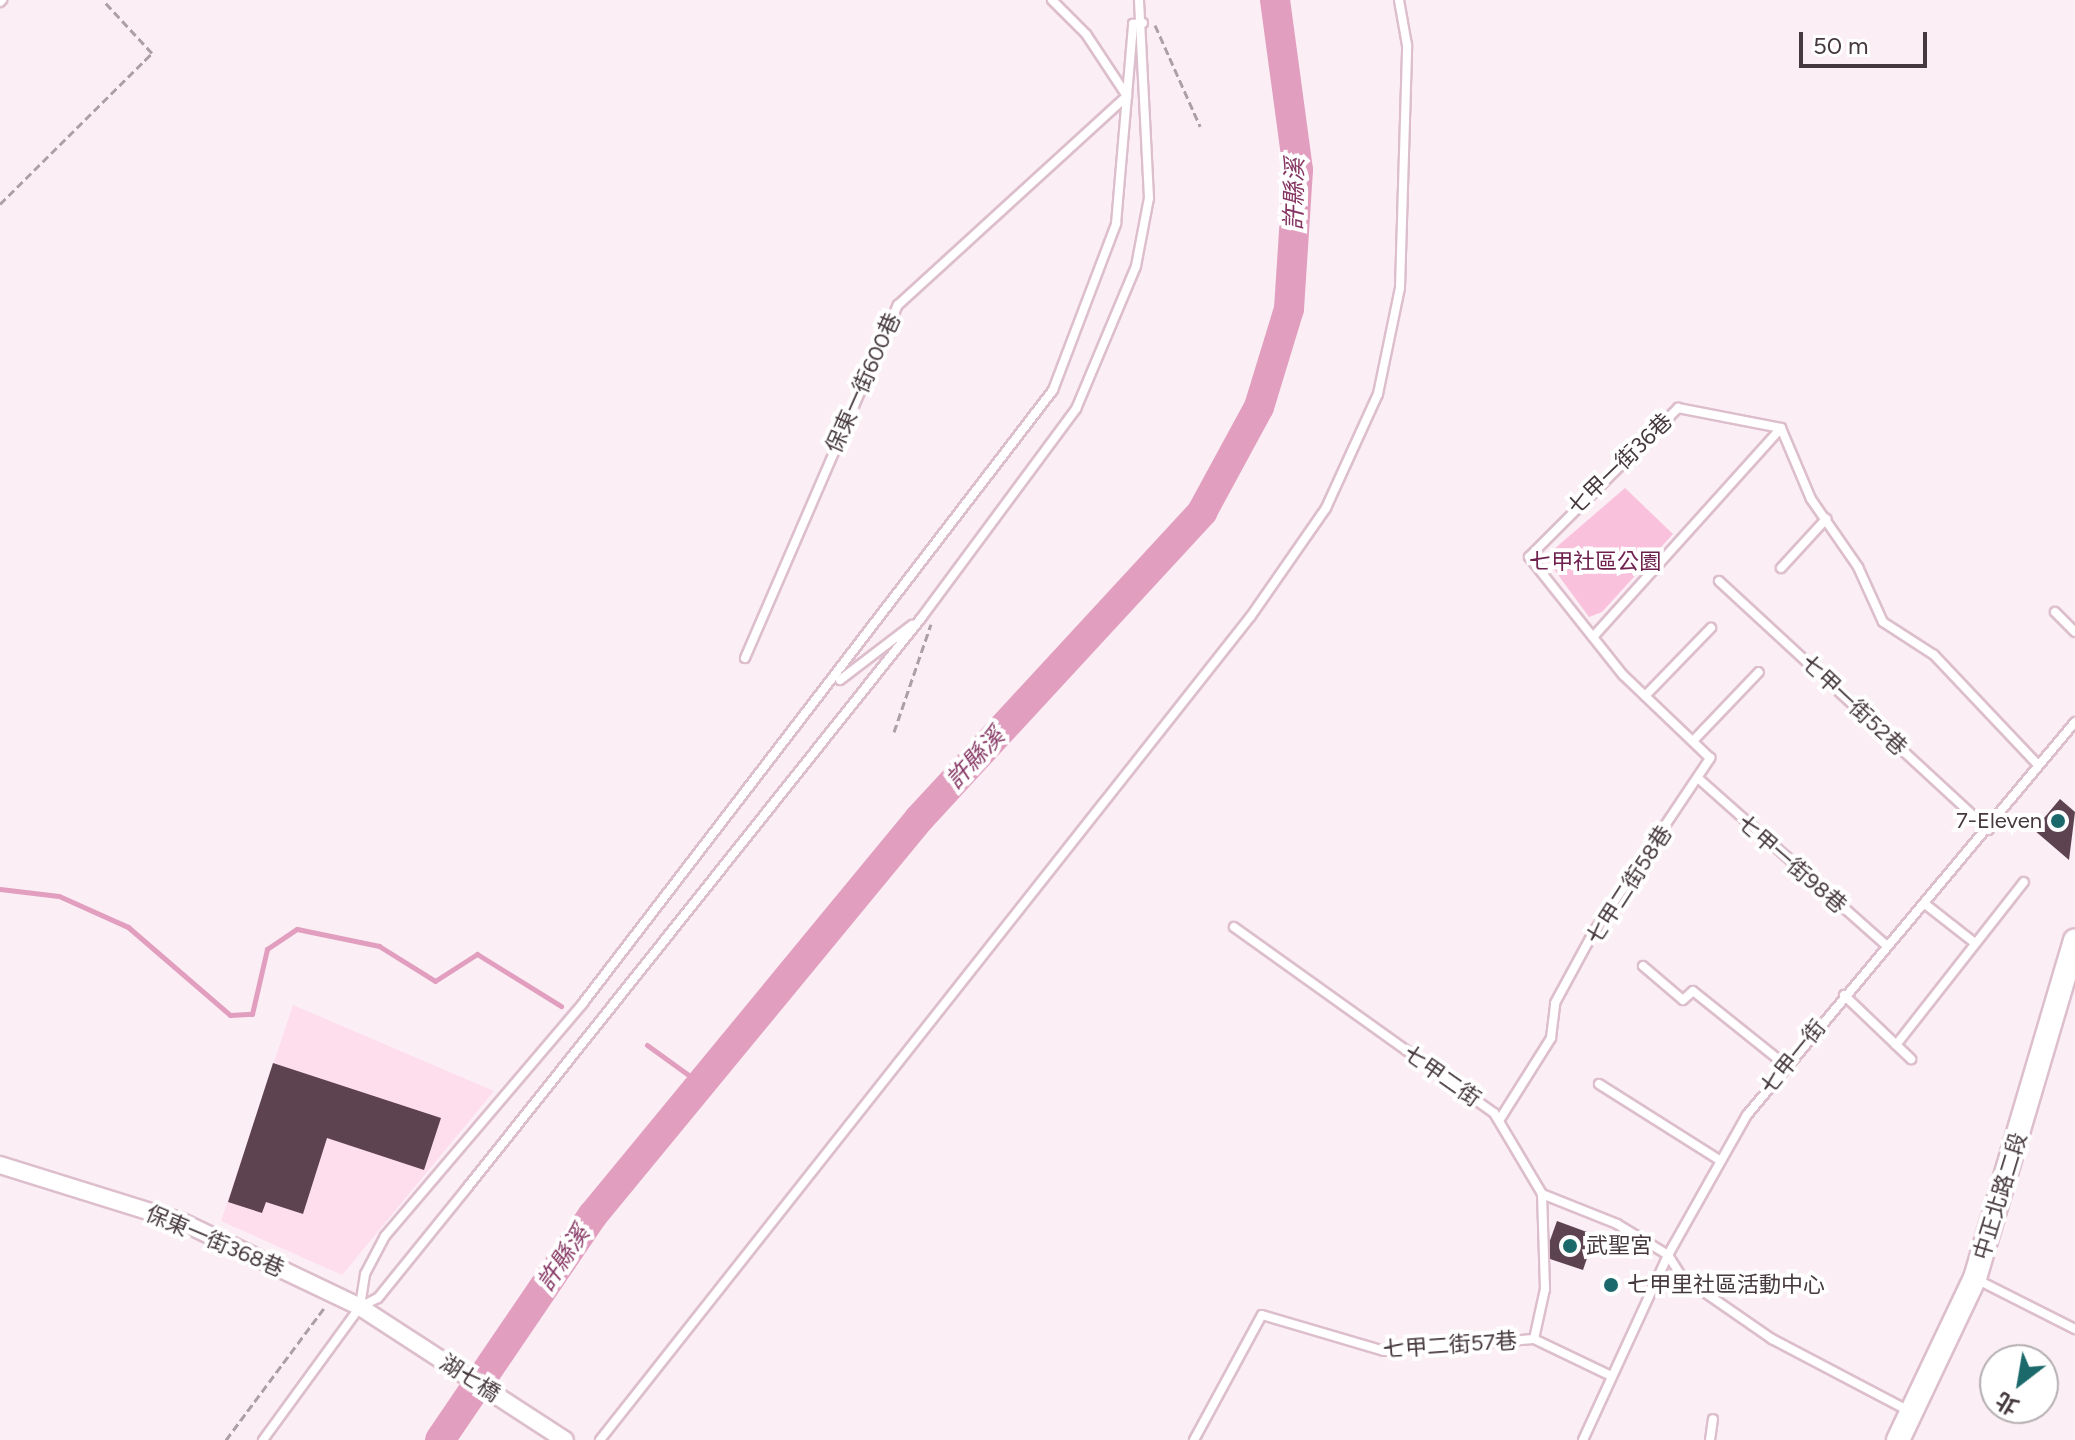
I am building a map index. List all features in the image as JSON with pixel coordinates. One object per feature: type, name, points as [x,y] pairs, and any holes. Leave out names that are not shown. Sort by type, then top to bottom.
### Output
[{"type":"main road","name":"中正北路二段","points":[[1898,1440],[1975,1278],[2075,941]]},
{"type":"street","name":"保東一街368巷","points":[[0,1165],[180,1221],[379,1319]]},
{"type":"street","name":"湖七橋","points":[[379,1319],[563,1439]]},
{"type":"lane","points":[[1052,0],[1086,34],[1127,96]]},
{"type":"lane","points":[[263,1440],[360,1307],[378,1298],[467,1188],[1037,468],[1109,342],[1149,198],[1143,23],[1139,0]]},
{"type":"lane","points":[[600,1440],[1251,616],[1326,508],[1378,394],[1400,288],[1407,45],[1399,0]]},
{"type":"lane","points":[[360,1307],[365,1274],[385,1236],[583,1003],[832,686],[1053,390],[1116,224],[1133,24],[1143,23]]},
{"type":"lane","name":"保東一街600巷","points":[[745,658],[898,305],[1127,96]]},
{"type":"lane","name":"七甲一街36巷","points":[[1699,779],[1710,758],[1645,696],[1529,557],[1537,542],[1678,408],[1781,428]]},
{"type":"lane","points":[[1593,637],[1781,428],[1826,519],[1883,622],[1934,655],[2038,765]]},
{"type":"lane","points":[[1781,568],[1826,519]]},
{"type":"lane","name":"七甲一街52巷","points":[[1719,581],[1989,830]]},
{"type":"lane","points":[[2055,612],[2075,632]]},
{"type":"lane","points":[[832,686],[922,617]]},
{"type":"lane","points":[[1645,696],[1711,628]]},
{"type":"lane","points":[[1693,741],[1759,672]]},
{"type":"lane","name":"七甲一街","points":[[1583,1440],[1609,1375],[1668,1255],[1721,1161],[1784,1064],[1989,830],[2075,722]]},
{"type":"lane","name":"七甲一街98巷","points":[[1699,779],[1887,946]]},
{"type":"lane","name":"七甲二街58巷","points":[[1500,1119],[1551,1038],[1555,1003],[1593,933],[1699,779]]},
{"type":"lane","points":[[1896,1045],[2024,882]]},
{"type":"lane","points":[[1925,904],[1975,943]]},
{"type":"lane","name":"七甲二街","points":[[1234,927],[1500,1119],[1542,1194]]},
{"type":"lane","points":[[1643,966],[1683,1000],[1693,991],[1784,1064]]},
{"type":"lane","points":[[1844,995],[1911,1059]]},
{"type":"lane","points":[[1599,1084],[1721,1161]]},
{"type":"lane","points":[[1542,1194],[1668,1255],[1681,1276],[1772,1339],[1911,1412]]},
{"type":"lane","name":"七甲二街57巷","points":[[1194,1440],[1252,1325],[1272,1314],[1375,1350],[1534,1339],[1545,1289],[1542,1194]]},
{"type":"lane","points":[[1975,1278],[2075,1329]]},
{"type":"lane","points":[[1534,1339],[1609,1375]]},
{"type":"lane","points":[[1710,1440],[1713,1419]]},
{"type":"path","points":[[0,204],[152,53],[103,0]]},
{"type":"path","points":[[1143,23],[1159,25],[1200,126]]},
{"type":"path","points":[[894,732],[934,626],[922,617]]},
{"type":"path","points":[[226,1440],[326,1305]]},
{"type":"shaded area","points":[[293,1005],[494,1091],[342,1275],[221,1221]]},
{"type":"green space","name":"七甲社區公園","points":[[1625,488],[1673,534],[1602,612],[1589,617],[1545,557]]},
{"type":"building","name":"7-Eleven","points":[[2060,799],[2075,812],[2069,860],[2034,830]]},
{"type":"building","points":[[273,1063],[441,1118],[424,1170],[327,1138],[303,1214],[266,1202],[262,1213],[228,1202]]},
{"type":"building","name":"武聖宮","points":[[1557,1221],[1595,1235],[1583,1270],[1544,1257]]},
{"type":"waterway","name":"許縣溪","points":[[440,1440],[593,1215],[919,819],[1202,512],[1259,407],[1289,309],[1298,170],[1275,0]]},
{"type":"waterway","points":[[0,889],[59,896],[128,927],[230,1015],[252,1014],[267,949],[297,929],[379,946],[435,981],[477,954],[561,1006]]},
{"type":"waterway","points":[[647,1045],[701,1084]]},
{"type":"place","name":"7-Eleven","points":[[2058,821]]},
{"type":"place","name":"武聖宮","points":[[1570,1246]]},
{"type":"place","name":"七甲里社區活動中心","points":[[1611,1285]]}]
